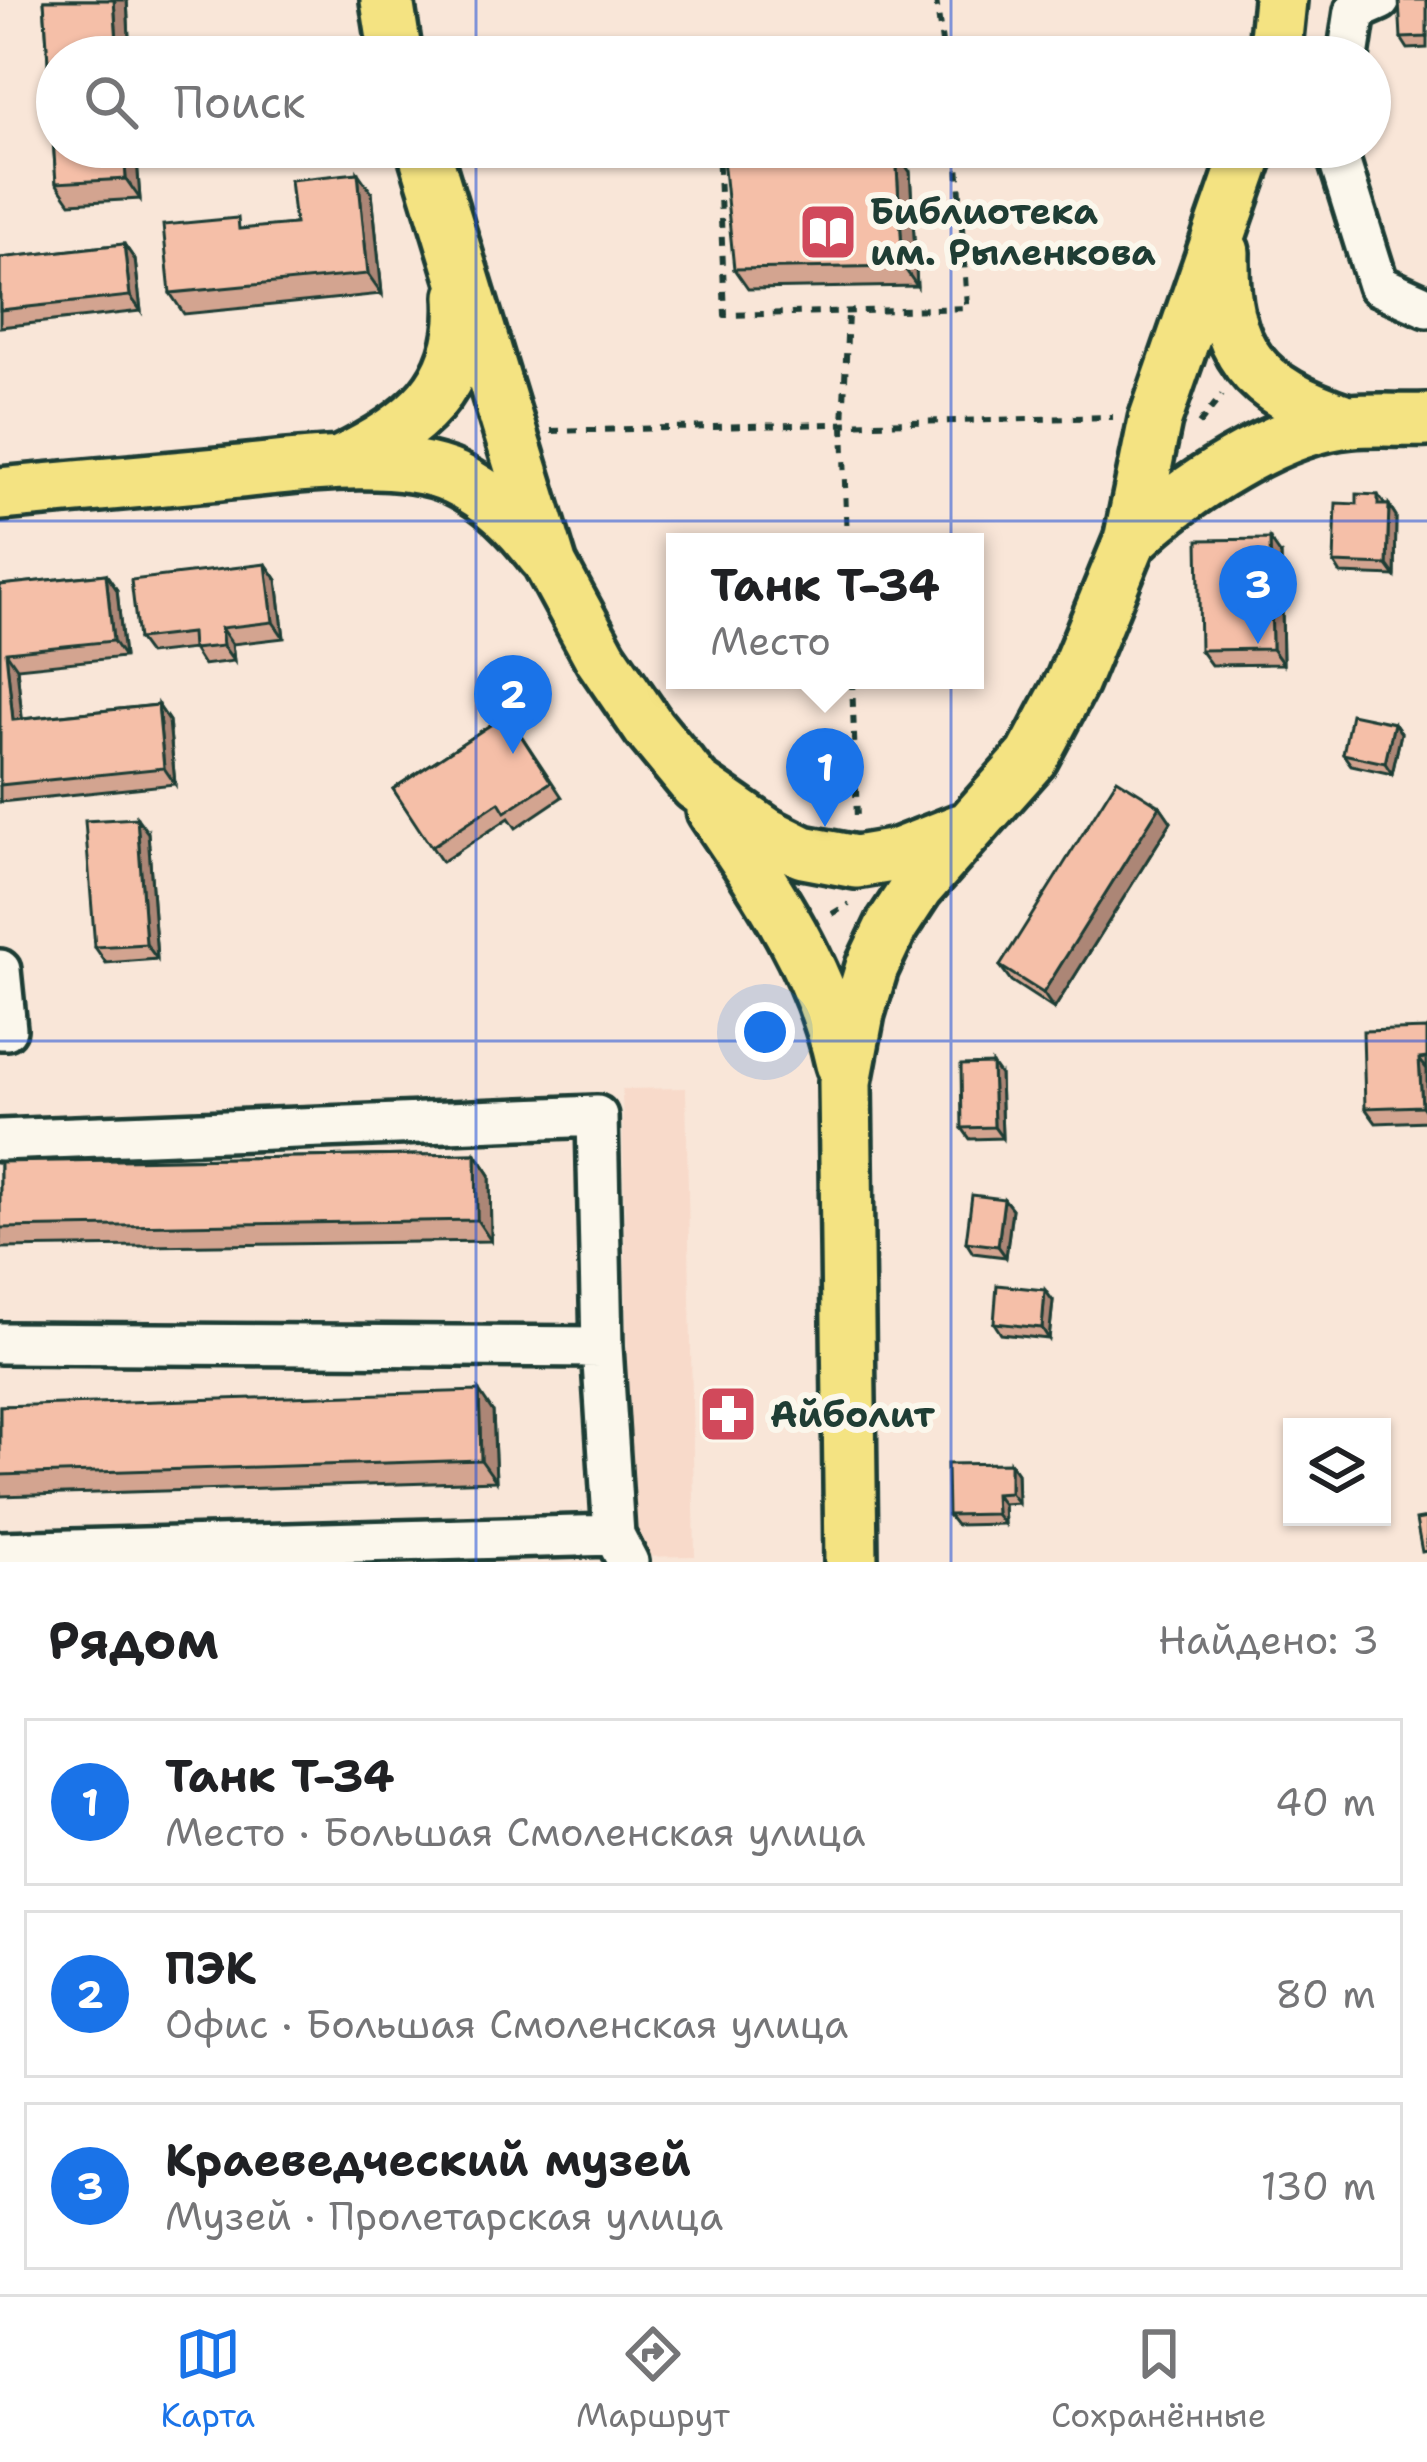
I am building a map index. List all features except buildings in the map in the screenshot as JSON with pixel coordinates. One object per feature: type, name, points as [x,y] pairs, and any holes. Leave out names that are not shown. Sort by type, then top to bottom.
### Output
[{"type":"main road","points":[[387,0],[393,36]]},
{"type":"main road","points":[[1276,36],[1280,0]]},
{"type":"main road","points":[[429,168],[551,566]]},
{"type":"main road","points":[[850,1562],[845,1082],[857,1013],[892,926],[917,887],[1007,790],[1047,731],[1072,682],[1130,541],[1155,420],[1243,168]]},
{"type":"main road","points":[[1224,230],[1223,282],[1230,325],[1249,366],[1276,392],[1347,421]]},
{"type":"main road","points":[[340,463],[406,427],[432,401],[459,349],[461,278]]},
{"type":"main road","points":[[1130,541],[1159,513],[1256,452],[1347,421],[1427,420]]},
{"type":"main road","points":[[0,494],[340,463],[419,468],[453,477],[491,500],[517,522],[551,566],[601,658],[696,785],[796,936],[833,1024],[845,1082]]},
{"type":"main road","points":[[696,785],[746,822],[803,852],[856,862],[897,856],[977,822]]},
{"type":"lane","points":[[1351,36],[1355,11],[1379,0]]},
{"type":"lane","points":[[1342,168],[1378,285],[1427,307]]},
{"type":"lane","points":[[0,970],[6,1029],[0,1029]]},
{"type":"lane","points":[[0,1139],[597,1116],[602,1347],[621,1548],[0,1552]]},
{"type":"lane","points":[[0,1343],[602,1347]]},
{"type":"path","points":[[936,0],[941,36]]},
{"type":"path","points":[[719,168],[725,315],[968,308],[958,168]]},
{"type":"path","points":[[847,533],[843,425],[848,314]]},
{"type":"path","points":[[1197,427],[1222,395]]},
{"type":"path","points":[[535,432],[1117,417]]},
{"type":"path","points":[[852,689],[858,835]]},
{"type":"shaded area","points":[[686,1088],[695,1556],[631,1557],[622,1089]]},
{"type":"place","name":"Библиотека им. Рыленкова","points":[[828,232]]},
{"type":"place","name":"Краеведческий музей","points":[[1258,644]]},
{"type":"place","name":"ПЭК","points":[[513,754]]},
{"type":"place","name":"Танк Т-34","points":[[825,827]]},
{"type":"place","name":"Айболит","points":[[728,1414]]}]
